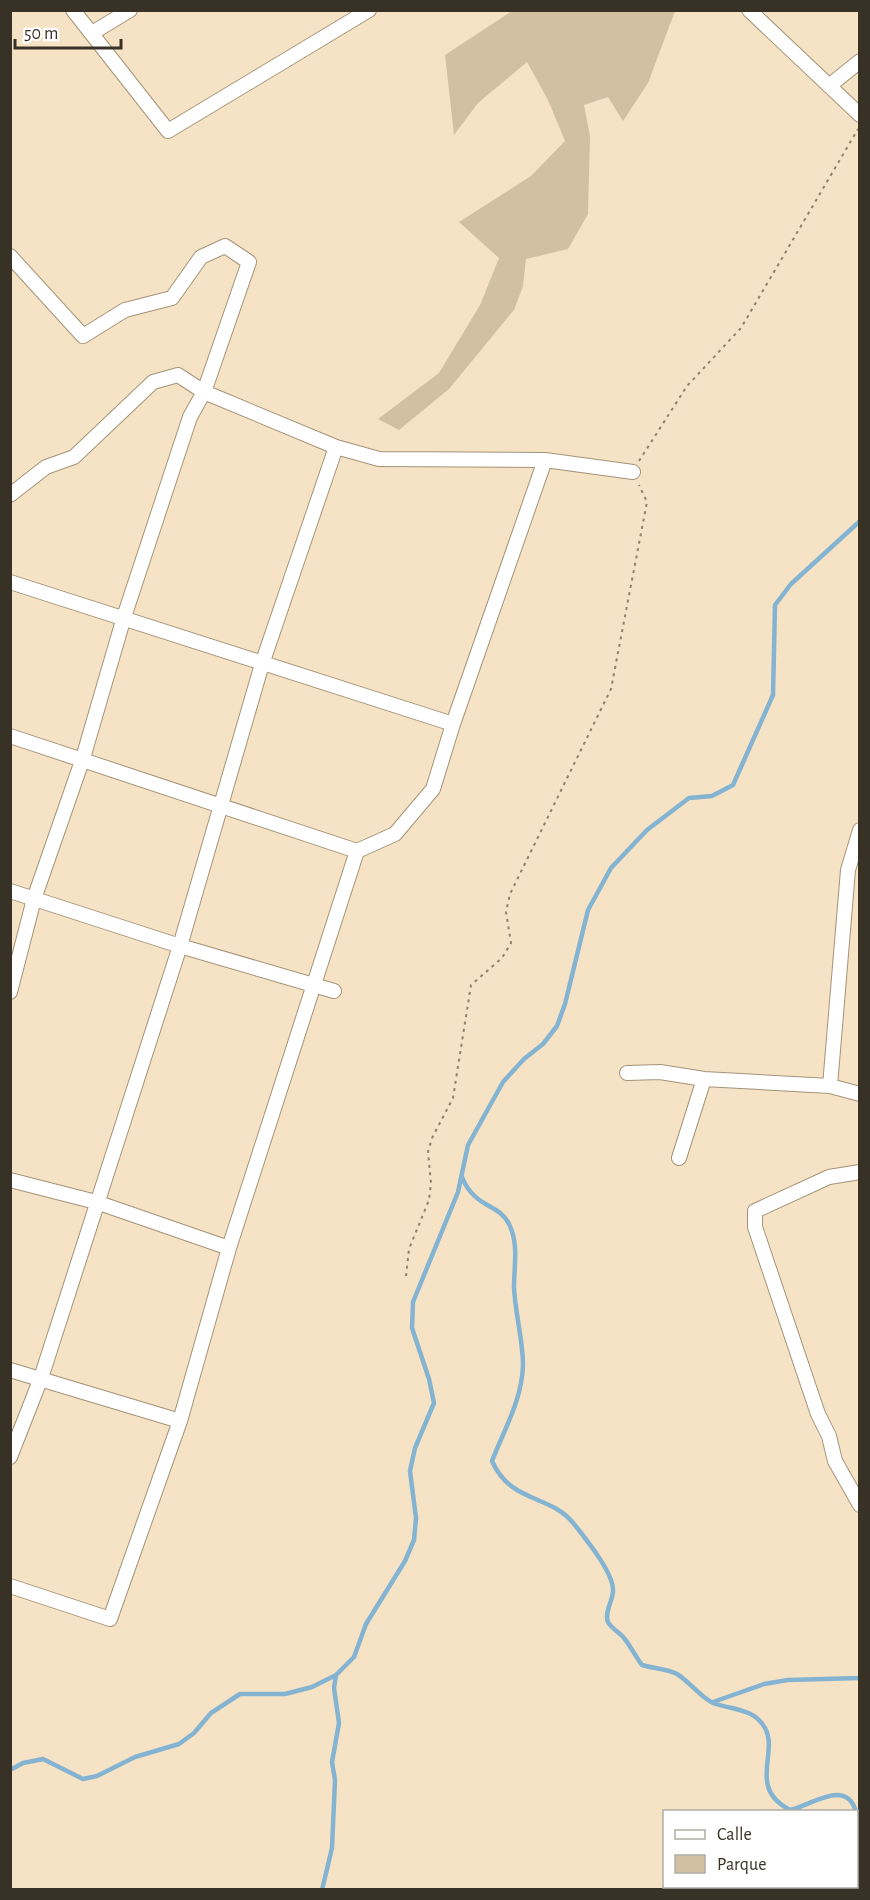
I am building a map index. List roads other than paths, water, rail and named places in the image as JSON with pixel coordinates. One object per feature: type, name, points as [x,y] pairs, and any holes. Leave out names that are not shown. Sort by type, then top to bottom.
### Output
[{"type":"street","points":[[73,10],[168,131],[369,10]]},
{"type":"street","points":[[92,33],[130,10]]},
{"type":"street","points":[[749,10],[860,115]]},
{"type":"street","points":[[829,86],[860,60]]},
{"type":"street","points":[[10,256],[83,336],[125,310],[171,298],[201,257],[225,246],[249,262],[204,392],[190,417],[124,617],[83,758],[34,898],[10,992]]},
{"type":"street","points":[[10,495],[46,467],[74,457],[153,382],[178,375],[204,392],[336,447],[380,459],[545,460],[633,472]]},
{"type":"street","points":[[10,1457],[41,1378],[180,946],[262,664],[336,447]]},
{"type":"street","points":[[10,736],[83,758],[357,851],[395,834],[433,789],[453,724],[545,460]]},
{"type":"street","points":[[10,582],[453,724]]},
{"type":"street","points":[[830,1086],[848,870],[858,834]]},
{"type":"street","points":[[10,1586],[110,1619],[180,1421],[229,1248],[357,851]]},
{"type":"street","points":[[10,891],[180,946],[334,991]]},
{"type":"street","points":[[627,1073],[660,1072],[704,1079],[830,1086],[860,1094]]},
{"type":"street","points":[[679,1158],[704,1079]]},
{"type":"street","points":[[860,1172],[829,1177],[755,1211],[755,1227],[818,1414],[829,1436],[835,1461],[860,1506]]},
{"type":"street","points":[[10,1180],[96,1202],[229,1248]]},
{"type":"street","points":[[10,1370],[180,1421]]},
{"type":"waterway","points":[[10,1770],[23,1763],[43,1759],[83,1779],[97,1776],[135,1757],[179,1744],[194,1733],[211,1713],[240,1694],[285,1694],[312,1687],[336,1675],[354,1657],[366,1624],[405,1561],[414,1540],[416,1518],[410,1471],[415,1448],[434,1403],[429,1379],[412,1328],[413,1302],[458,1192],[468,1145],[503,1082],[524,1059],[543,1044],[557,1026],[565,1004],[588,910],[611,868],[647,830],[689,798],[712,796],[733,785],[773,695],[775,605],[791,584],[860,521]]},
{"type":"waterway","points":[[462,1177],[473,1195],[505,1218],[514,1239],[514,1287],[522,1346],[522,1378],[516,1403],[492,1461],[500,1475],[510,1485],[565,1514],[591,1547],[604,1566],[612,1584],[613,1595],[607,1615],[608,1622],[624,1638],[642,1665],[677,1674],[713,1703],[749,1713],[760,1721],[768,1738],[767,1781],[770,1791],[777,1801],[790,1810]]},
{"type":"waterway","points":[[322,1890],[332,1848],[335,1780],[332,1762],[339,1723],[334,1688],[336,1675]]},
{"type":"waterway","points":[[713,1702],[764,1684],[788,1680],[860,1678]]},
{"type":"waterway","points":[[790,1810],[827,1796],[836,1795],[845,1796],[855,1810]]},
{"type":"waterway","points":[[858,1816],[860,1821]]}]
